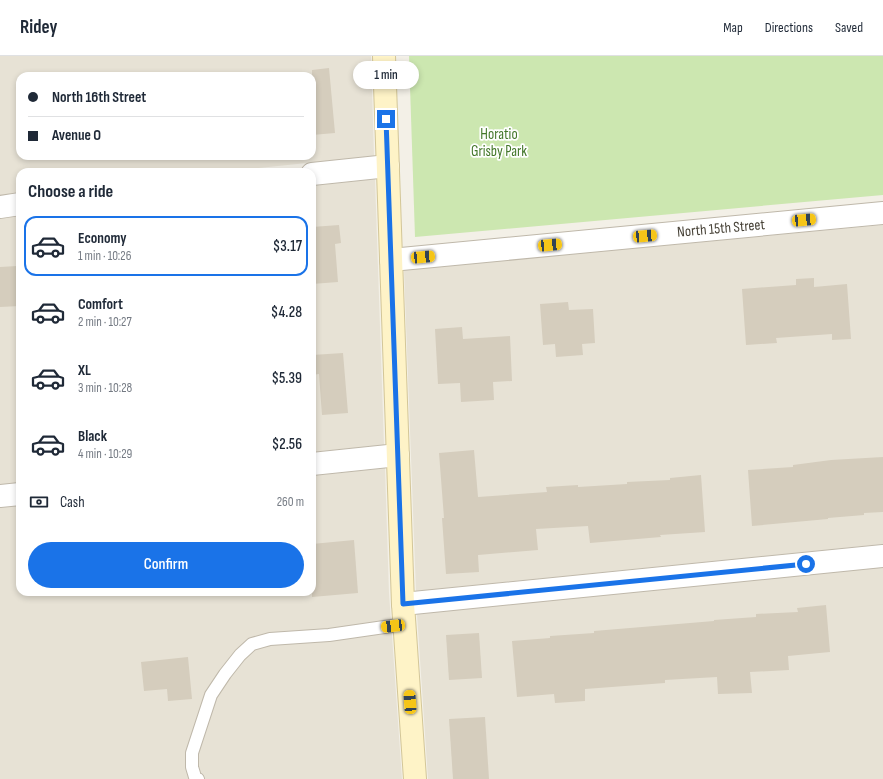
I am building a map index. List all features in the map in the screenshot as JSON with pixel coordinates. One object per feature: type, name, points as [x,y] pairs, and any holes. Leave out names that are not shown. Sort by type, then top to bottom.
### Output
[{"type":"street","points":[[384,56],[404,614],[415,779]]},
{"type":"street","points":[[316,174],[388,166]]},
{"type":"street","points":[[0,207],[16,205]]},
{"type":"street","name":"North 15th Street","points":[[391,260],[883,213]]},
{"type":"street","points":[[316,464],[398,455]]},
{"type":"street","points":[[0,496],[16,494]]},
{"type":"street","points":[[404,614],[883,556]]},
{"type":"lane","points":[[198,779],[195,777],[192,767],[192,753],[211,696],[225,674],[240,655],[252,644],[270,639],[329,635],[404,614]]},
{"type":"shaded area","points":[[0,56],[371,56],[374,156],[259,168],[16,168],[16,193],[0,195]]},
{"type":"shaded area","points":[[375,179],[384,445],[316,452],[316,186]]},
{"type":"shaded area","points":[[16,216],[16,483],[0,485],[0,218]]},
{"type":"shaded area","points":[[883,225],[883,544],[416,591],[404,270]]},
{"type":"shaded area","points":[[385,468],[389,593],[402,779],[0,779],[0,508],[16,506],[16,596],[316,596],[316,476]]},
{"type":"shaded area","points":[[883,567],[883,779],[428,779],[417,614]]},
{"type":"green space","name":"Horatio Grisby Park","points":[[409,56],[883,56],[883,195],[415,237]]},
{"type":"building","points":[[329,68],[335,133],[316,135],[316,72],[312,72],[312,70]]},
{"type":"building","points":[[339,225],[341,243],[335,244],[338,282],[316,284],[316,227]]},
{"type":"building","points":[[16,266],[16,306],[0,307],[0,267]]},
{"type":"building","points":[[814,278],[814,287],[847,284],[851,339],[832,340],[832,334],[776,338],[777,343],[746,345],[742,289],[796,285],[796,279]]},
{"type":"building","points":[[568,302],[569,310],[593,309],[595,343],[582,344],[583,355],[556,357],[555,344],[543,345],[540,304]]},
{"type":"building","points":[[462,327],[463,339],[510,336],[512,381],[493,382],[494,400],[461,402],[460,383],[438,384],[435,329]]},
{"type":"building","points":[[343,353],[348,413],[322,415],[319,374],[316,374],[316,355]]},
{"type":"building","points":[[474,450],[478,497],[547,492],[546,487],[627,484],[627,482],[670,480],[670,478],[701,475],[705,532],[660,535],[661,537],[590,543],[588,526],[536,529],[538,550],[478,555],[479,572],[446,574],[442,518],[444,518],[439,453]]},
{"type":"building","points":[[883,457],[883,512],[752,526],[748,470],[793,467],[793,465],[831,460]]},
{"type":"building","points":[[354,540],[358,593],[312,597],[316,596],[316,544]]},
{"type":"building","points":[[826,605],[830,652],[788,656],[789,670],[750,672],[752,693],[718,694],[717,677],[665,680],[665,683],[585,689],[585,701],[555,703],[554,694],[517,697],[512,641],[550,638],[550,636],[594,633],[594,631],[756,617],[756,614],[798,612],[797,608]]},
{"type":"building","points":[[479,633],[482,678],[449,680],[446,635]]},
{"type":"building","points":[[188,657],[192,699],[168,701],[167,689],[144,691],[141,662]]},
{"type":"building","points":[[485,717],[489,779],[453,779],[449,719]]},
{"type":"route","points":[[386,119],[403,604],[806,564]]}]
